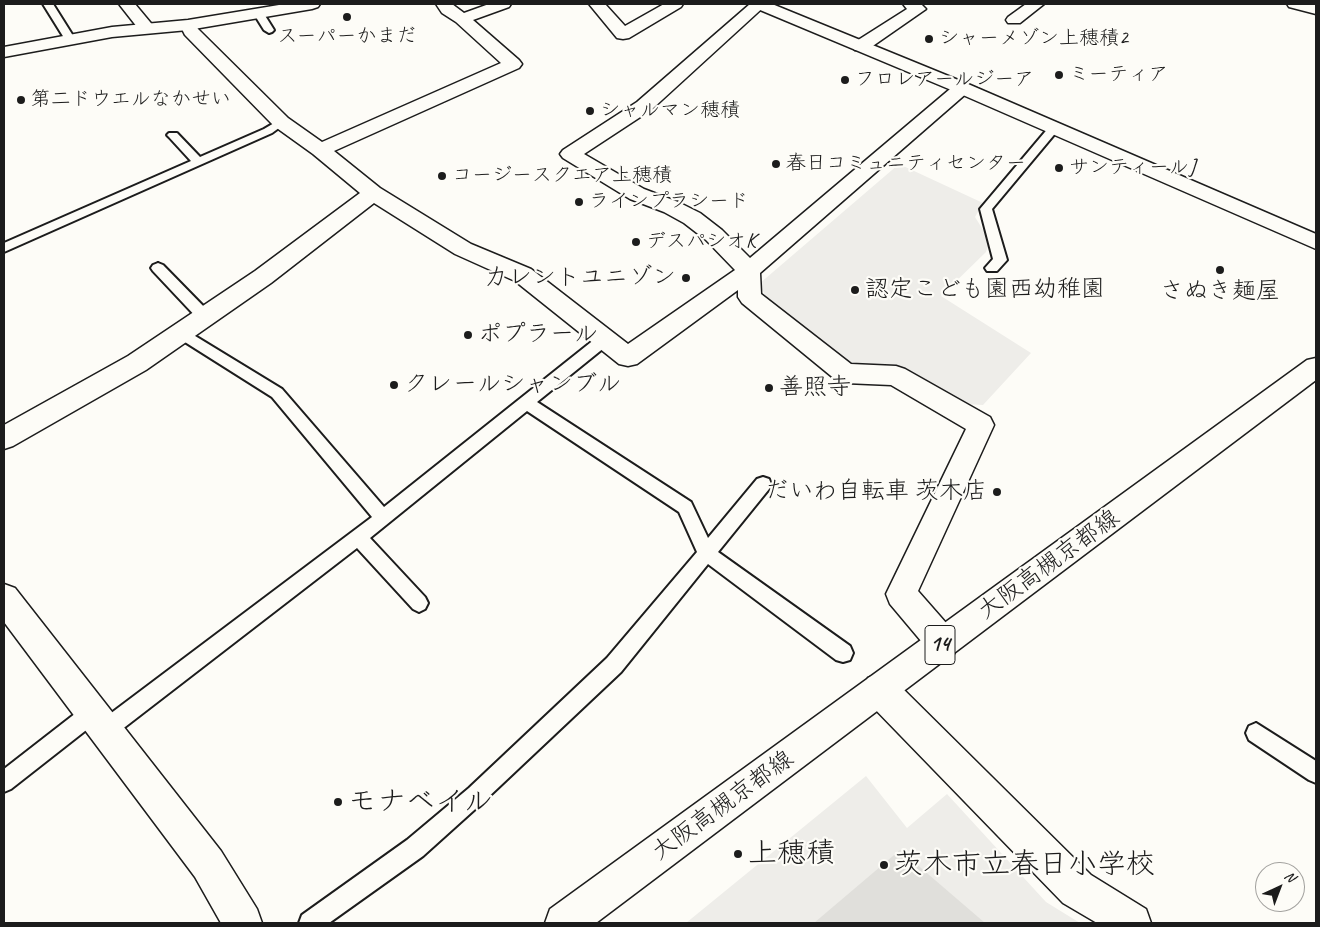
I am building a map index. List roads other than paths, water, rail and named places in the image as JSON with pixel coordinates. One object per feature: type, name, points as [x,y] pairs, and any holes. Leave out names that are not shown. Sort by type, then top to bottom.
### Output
[{"type":"street","points":[[127,4],[147,28]]},
{"type":"street","points":[[4,52],[70,39],[147,28],[188,25],[312,4]]},
{"type":"street","points":[[320,150],[513,64],[462,19],[448,10],[444,4]]},
{"type":"street","points":[[462,19],[503,4]]},
{"type":"street","points":[[597,4],[622,34],[675,4]]},
{"type":"street","points":[[943,643],[901,594],[981,425],[896,376],[844,373],[750,298],[749,271],[714,235],[692,218],[671,207],[637,194],[570,154],[644,106],[759,4],[962,88],[1316,242]]},
{"type":"street","points":[[861,46],[918,9],[911,4]]},
{"type":"street","points":[[1014,20],[1036,4]]},
{"type":"street","points":[[1296,4],[1316,9]]},
{"type":"street","points":[[188,25],[191,31],[281,122],[320,150],[373,193],[462,249],[524,276],[628,357],[749,271],[962,88]]},
{"type":"street","points":[[4,438],[137,363],[205,317],[358,207],[373,193]]},
{"type":"street","name":"大阪高槻京都線","points":[[564,923],[1316,367]]},
{"type":"street","points":[[4,598],[208,864],[244,923]]},
{"type":"street","points":[[880,690],[1077,889],[1132,923]]},
{"type":"lane","points":[[48,4],[70,39]]},
{"type":"lane","points":[[259,14],[269,30]]},
{"type":"lane","points":[[4,248],[268,131],[281,122]]},
{"type":"lane","points":[[992,268],[1000,260],[986,209],[1054,128]]},
{"type":"lane","points":[[173,135],[198,162]]},
{"type":"lane","points":[[158,268],[205,317]]},
{"type":"lane","points":[[182,333],[276,393],[382,518]]},
{"type":"lane","points":[[4,782],[99,722],[358,537],[605,338]]},
{"type":"lane","points":[[525,402],[685,507],[706,553],[843,653]]},
{"type":"lane","points":[[310,923],[415,848],[476,795],[614,665],[763,484]]},
{"type":"lane","points":[[358,537],[420,602]]},
{"type":"lane","points":[[1256,733],[1316,773]]},
{"type":"place","name":"スーパーかまだ","points":[[347,17]]},
{"type":"place","name":"シャーメゾン上穂積2","points":[[929,39]]},
{"type":"place","name":"ミーティア","points":[[1059,75]]},
{"type":"place","name":"フロレアールジーア","points":[[845,80]]},
{"type":"place","name":"第二ドウエルなかせい","points":[[21,100]]},
{"type":"place","name":"シャルマン穂積","points":[[590,111]]},
{"type":"place","name":"春日コミュニティセンター","points":[[776,164]]},
{"type":"place","name":"サンティールJ","points":[[1059,168]]},
{"type":"place","name":"コージースクエア上穂積","points":[[442,176]]},
{"type":"place","name":"ラインプラシード","points":[[579,202]]},
{"type":"place","name":"デスパシオK","points":[[636,242]]},
{"type":"place","name":"さぬき麺屋","points":[[1220,270]]},
{"type":"place","name":"カレントユニゾン","points":[[686,278]]},
{"type":"place","name":"認定こども園西幼稚園","points":[[855,290]]},
{"type":"place","name":"ポプラール","points":[[468,335]]},
{"type":"place","name":"クレールシャンブル","points":[[394,385]]},
{"type":"place","name":"善照寺","points":[[769,388]]},
{"type":"place","name":"だいわ自転車 茨木店","points":[[997,492]]},
{"type":"place","name":"モナベイル","points":[[338,802]]},
{"type":"place","name":"上穂積","points":[[738,854]]},
{"type":"place","name":"茨木市立春日小学校","points":[[884,865]]}]
